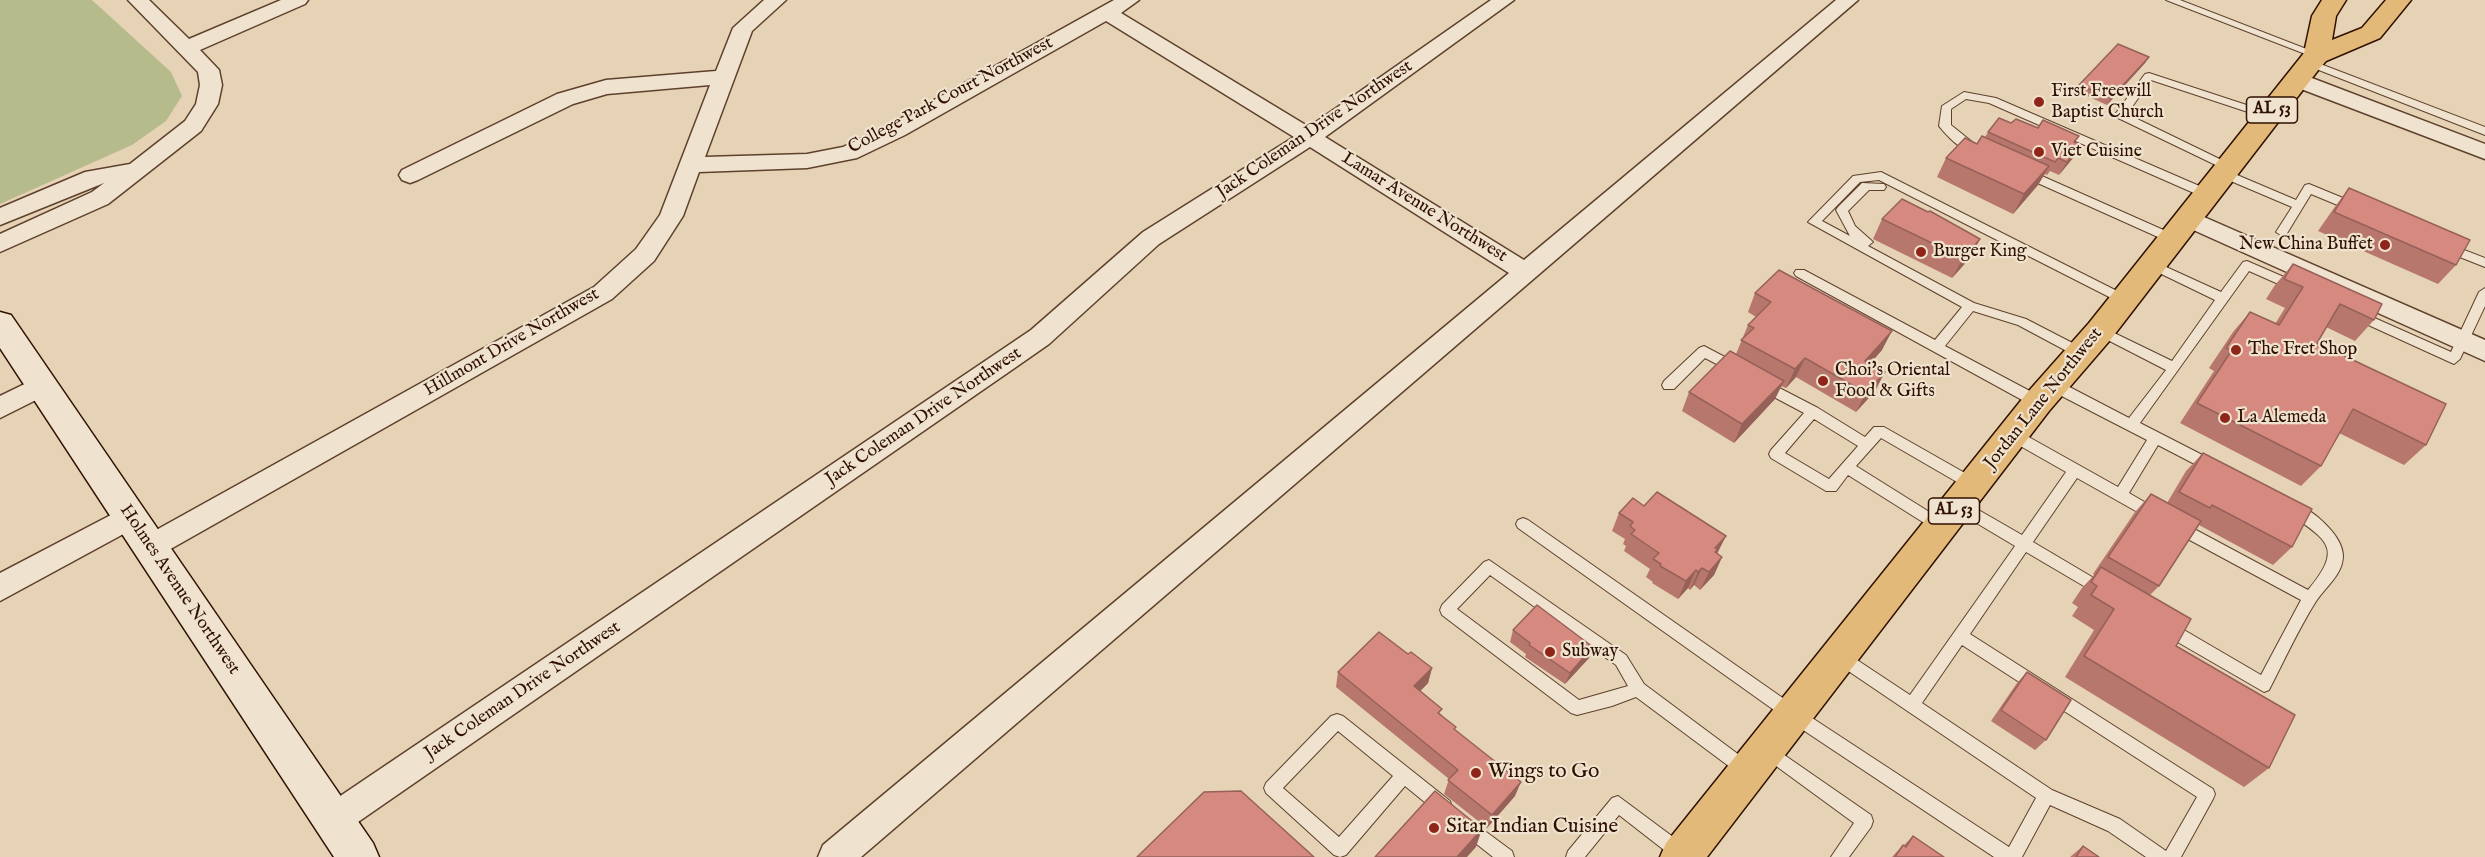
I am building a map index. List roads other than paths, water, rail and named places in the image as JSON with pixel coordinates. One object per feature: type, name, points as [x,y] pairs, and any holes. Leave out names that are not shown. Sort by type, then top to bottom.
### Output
[{"type":"main road","points":[[2308,66],[2324,16],[2334,0]]},
{"type":"main road","name":"Jordan Lane Northwest","points":[[1683,856],[2046,393],[2125,300],[2267,115],[2308,66],[2371,33],[2399,0]]},
{"type":"main road","name":"Holmes Avenue Northwest","points":[[0,323],[358,857]]},
{"type":"street","points":[[0,244],[100,198],[193,126],[207,104],[211,86],[208,70],[138,0]]},
{"type":"street","points":[[186,48],[298,0]]},
{"type":"street","name":"Hillmont Drive Northwest","points":[[150,547],[603,292],[645,255],[671,216],[743,28],[776,0]]},
{"type":"street","name":"College Park Court Northwest","points":[[692,165],[807,161],[849,153],[897,129],[1129,0]]},
{"type":"street","name":"Jack Coleman Drive Northwest","points":[[333,820],[1040,337],[1151,238],[1311,137],[1504,0]]},
{"type":"street","points":[[835,857],[1848,0]]},
{"type":"street","name":"Lamar Avenue Northwest","points":[[1107,13],[1311,137],[1525,272]]},
{"type":"street","points":[[2308,66],[2485,152]]},
{"type":"street","points":[[410,175],[565,99],[606,87],[725,77]]},
{"type":"street","points":[[0,217],[93,177],[134,170]]},
{"type":"street","points":[[2195,209],[2474,346]]},
{"type":"street","points":[[0,408],[43,386]]},
{"type":"street","points":[[0,588],[130,517]]},
{"type":"lane","points":[[2177,1],[2308,66],[2485,131]]},
{"type":"lane","points":[[2224,299],[2195,209],[2120,115],[2149,76],[2267,115]]},
{"type":"lane","points":[[1990,157],[1969,147],[1945,126],[1946,108],[1964,95],[1992,100],[2195,209]]},
{"type":"lane","points":[[2012,166],[2195,209],[2298,205]]},
{"type":"lane","points":[[2125,300],[1881,176],[1857,179],[1814,222],[1970,306],[2174,368]]},
{"type":"lane","points":[[1944,209],[1922,208],[1877,185],[1866,186],[1842,210],[1847,225],[1856,237],[1953,286],[1970,306]]},
{"type":"lane","points":[[2282,232],[2309,188],[2364,212]]},
{"type":"lane","points":[[2430,240],[2485,263]]},
{"type":"lane","points":[[2131,425],[2247,265],[2313,295]]},
{"type":"lane","points":[[1800,273],[1937,346],[2046,393],[2131,425],[2228,474]]},
{"type":"lane","points":[[2345,309],[2454,359],[2474,346],[2485,292]]},
{"type":"lane","points":[[1937,346],[1970,306]]},
{"type":"lane","points":[[1669,385],[1704,351],[1867,445]]},
{"type":"lane","points":[[1813,412],[1776,454],[1831,487],[1880,430],[1958,505]]},
{"type":"lane","points":[[2013,435],[2120,496],[2310,598]]},
{"type":"lane","points":[[2120,496],[2156,437]]},
{"type":"lane","points":[[1846,467],[1958,505],[2122,601]]},
{"type":"lane","points":[[1912,705],[2075,470]]},
{"type":"lane","points":[[2151,618],[2264,685],[2310,598],[2333,568],[2336,554],[2328,536],[2280,501]]},
{"type":"lane","points":[[1523,524],[1794,715],[2011,857],[2046,795]]},
{"type":"lane","points":[[1638,689],[1612,699],[1577,708],[1447,610],[1490,566],[1621,660],[1638,689],[1758,761],[1865,821],[1839,857]]},
{"type":"lane","points":[[1960,636],[2207,794],[2172,857]]},
{"type":"lane","points":[[1840,657],[2046,795],[2114,825],[2160,857]]},
{"type":"lane","points":[[1404,775],[1340,849],[1272,788],[1337,721],[1506,857]]},
{"type":"lane","points":[[1574,857],[1618,804],[1683,856]]},
{"type":"place","name":"First Freewill Baptist Church","points":[[2039,102]]},
{"type":"place","name":"Viet Cuisine","points":[[2039,152]]},
{"type":"place","name":"New China Buffet","points":[[2385,245]]},
{"type":"place","name":"Burger King","points":[[1921,252]]},
{"type":"place","name":"The Fret Shop","points":[[2236,350]]},
{"type":"place","name":"Choi's Oriental Food & Gifts","points":[[1823,381]]},
{"type":"place","name":"La Alemeda","points":[[2225,418]]},
{"type":"place","name":"Subway","points":[[1550,652]]},
{"type":"place","name":"Wings to Go","points":[[1476,773]]},
{"type":"place","name":"Sitar Indian Cuisine","points":[[1434,828]]}]
